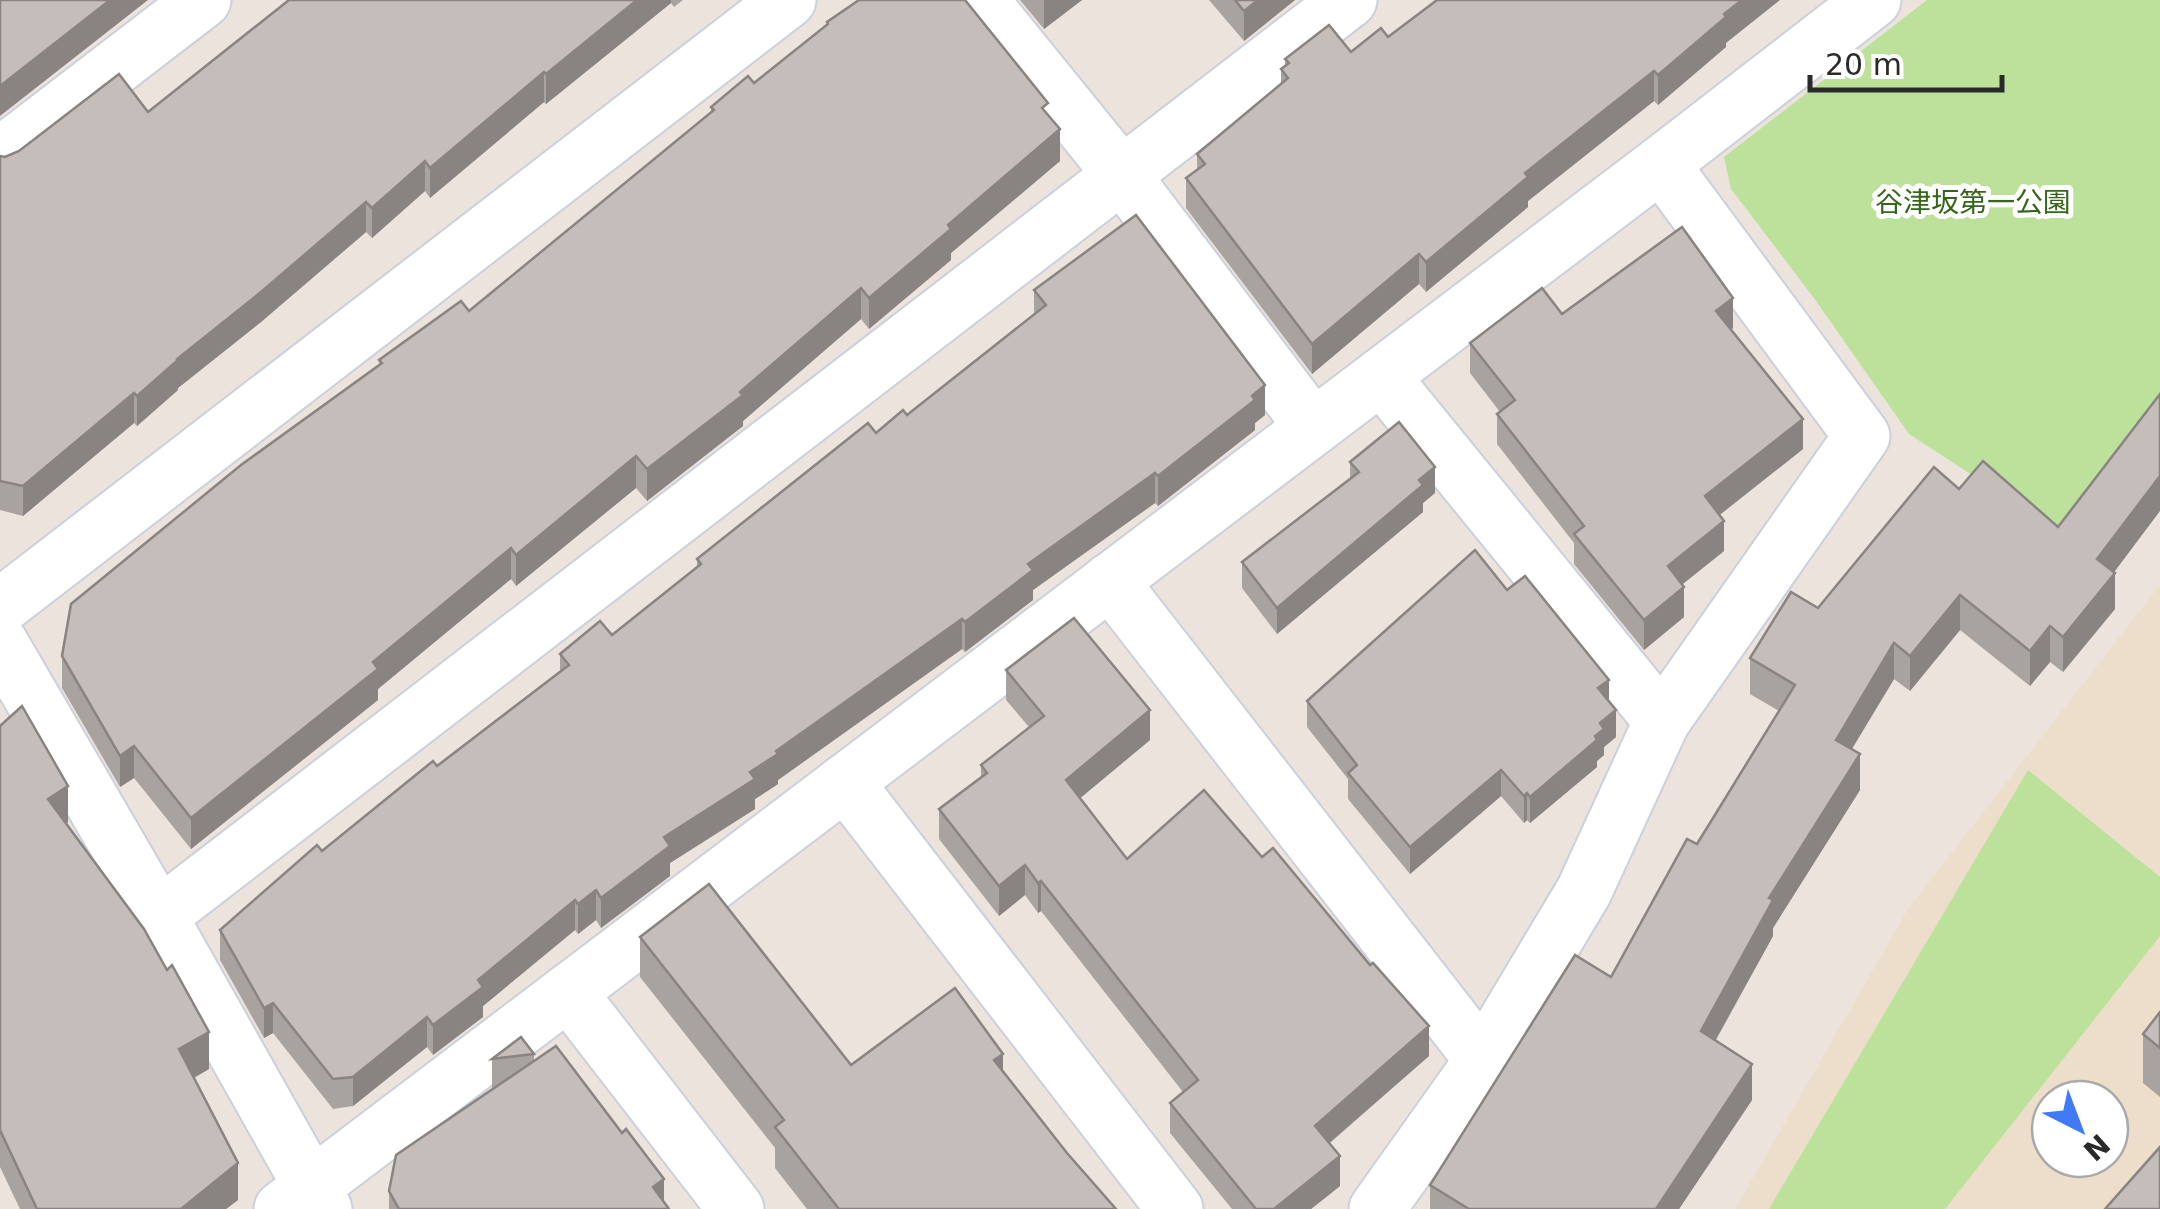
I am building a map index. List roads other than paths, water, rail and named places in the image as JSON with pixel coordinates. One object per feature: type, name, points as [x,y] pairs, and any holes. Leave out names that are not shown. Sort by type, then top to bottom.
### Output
[{"type":"street","points":[[0,156],[203,0]]},
{"type":"street","points":[[0,607],[788,0]]},
{"type":"street","points":[[980,0],[1122,175],[1313,427]]},
{"type":"street","points":[[159,916],[1350,0]]},
{"type":"street","points":[[0,643],[159,916],[306,1202],[568,992],[1874,0]]},
{"type":"street","points":[[1377,1209],[1483,1060],[1584,892],[1662,721],[1862,436],[1661,164]]},
{"type":"street","points":[[1380,376],[1662,721]]},
{"type":"street","points":[[1110,581],[1483,1060]]},
{"type":"street","points":[[845,782],[1174,1209]]},
{"type":"street","points":[[568,992],[736,1209]]},
{"type":"park label","name":"谷津坂第一公園","points":[[1973,202]]}]
